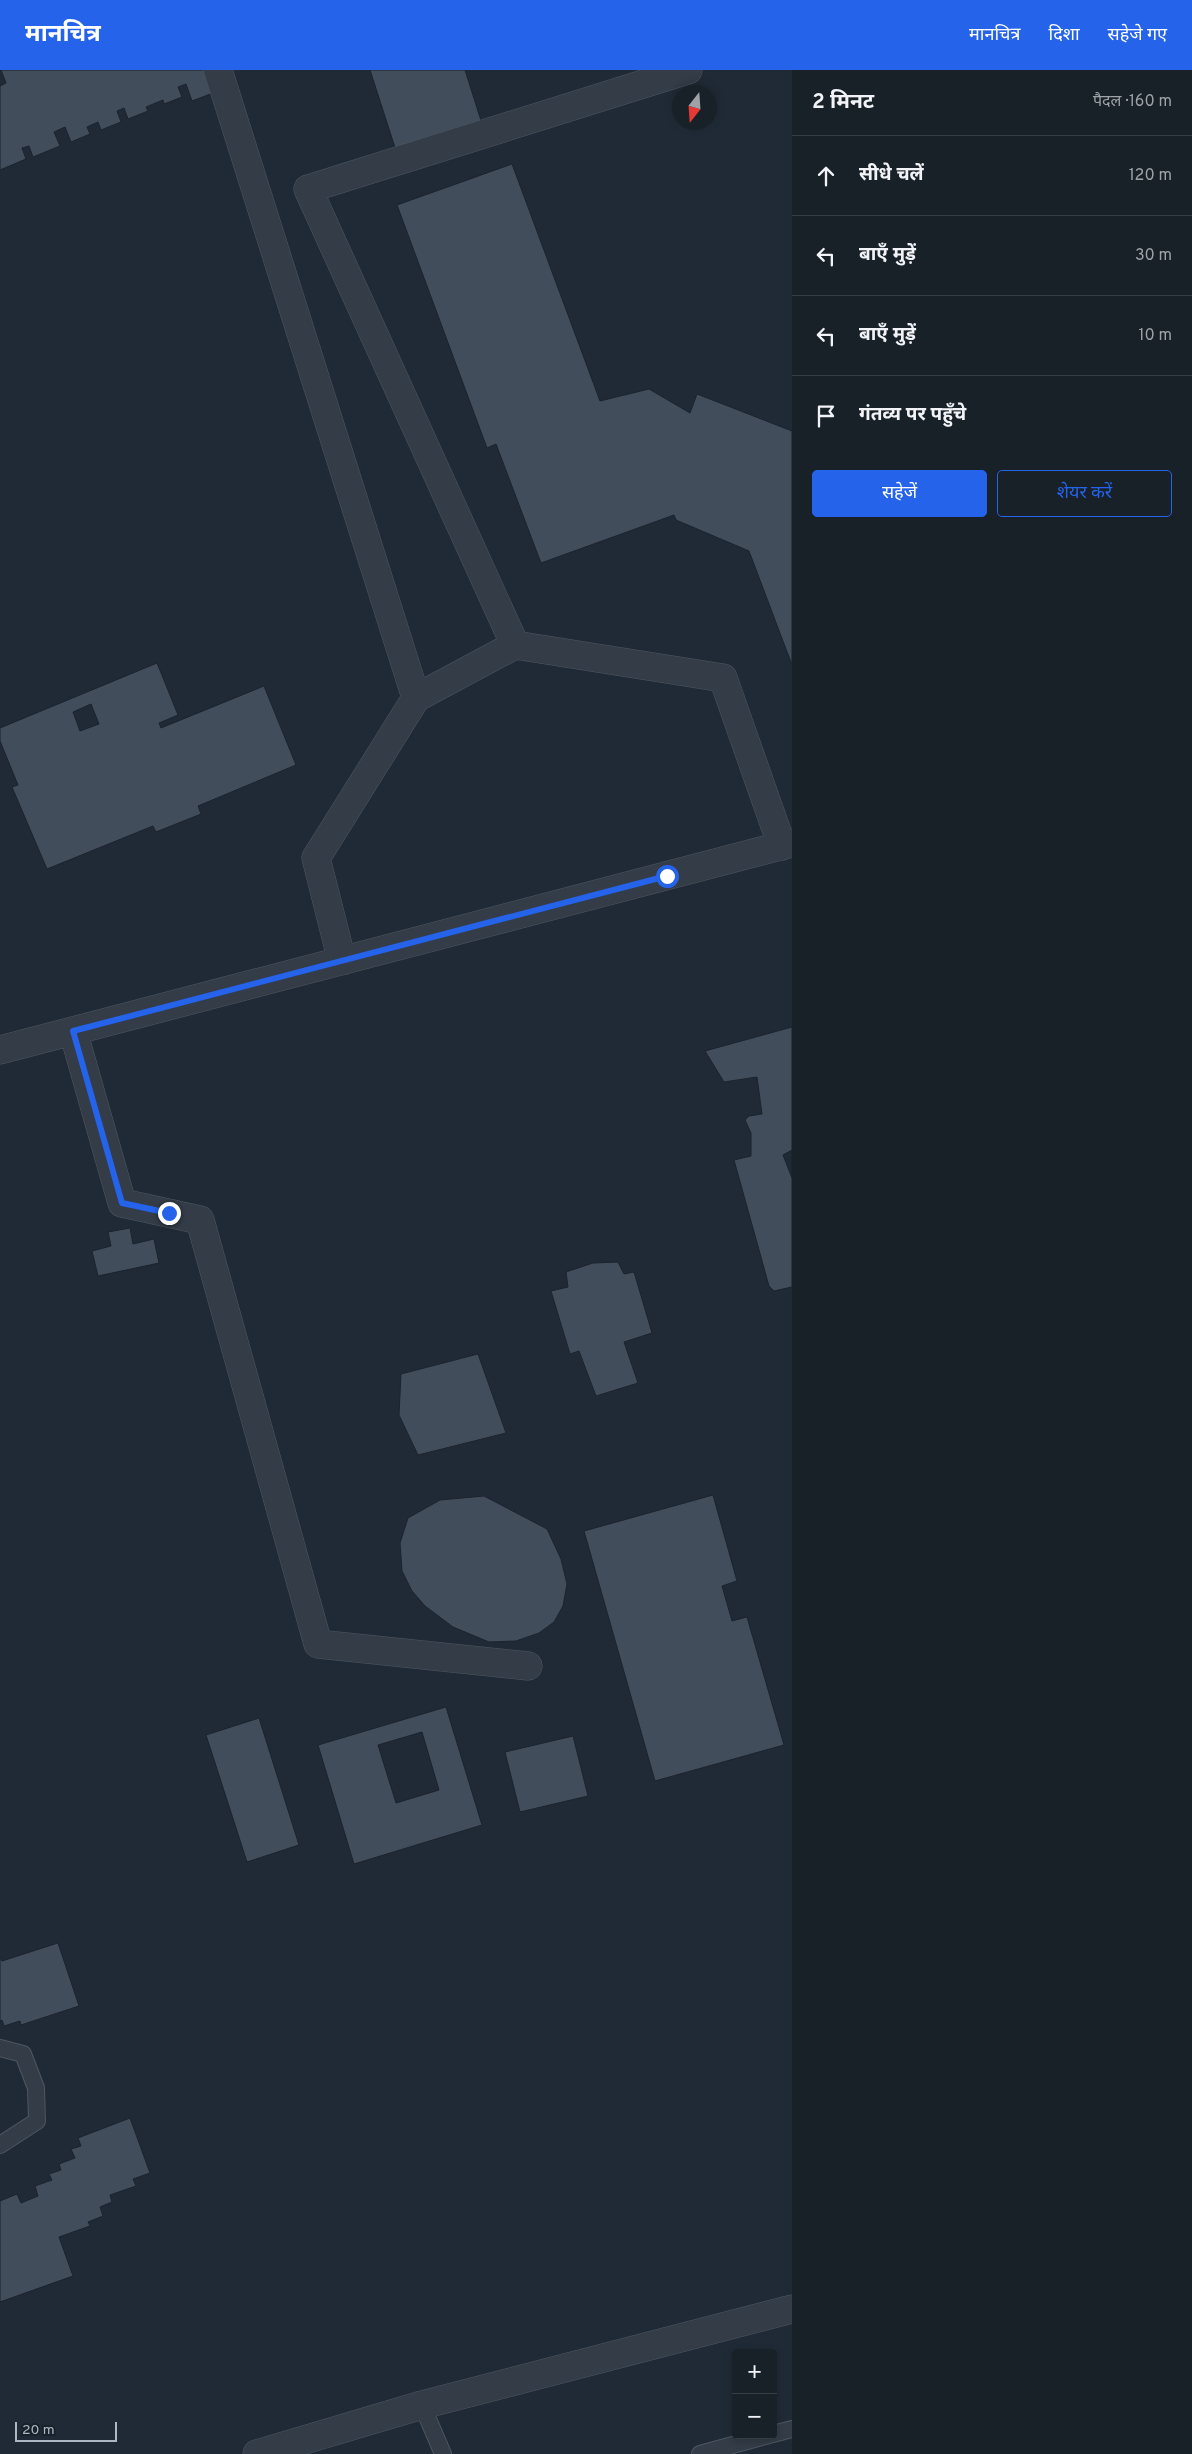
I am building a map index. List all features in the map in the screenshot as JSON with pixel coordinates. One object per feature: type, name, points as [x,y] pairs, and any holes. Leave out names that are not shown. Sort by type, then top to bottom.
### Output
[{"type":"street","points":[[218,70],[416,698]]},
{"type":"street","points":[[515,645],[308,190],[688,70]]},
{"type":"street","points":[[0,1050],[342,961],[787,845],[722,678],[515,645],[416,698],[316,858],[342,961]]},
{"type":"street","points":[[73,1031],[122,1203],[200,1220],[318,1644],[528,1666]]},
{"type":"street","points":[[257,2454],[422,2406],[792,2309]]},
{"type":"lane","points":[[0,2048],[23,2054],[36,2088],[37,2121],[0,2145]]},
{"type":"lane","points":[[422,2406],[443,2454]]},
{"type":"lane","points":[[777,2433],[792,2429]]},
{"type":"lane","points":[[700,2454],[754,2439]]},
{"type":"building","points":[[1,70],[210,70],[218,91],[192,101],[186,84],[178,87],[182,97],[164,104],[163,100],[146,107],[148,111],[128,119],[124,108],[117,111],[121,122],[101,130],[98,122],[87,127],[90,134],[71,142],[65,127],[54,132],[60,146],[33,157],[29,146],[22,148],[26,159],[0,170],[0,86],[6,83]]},
{"type":"building","points":[[370,70],[465,70],[484,130],[398,157]]},
{"type":"building","points":[[512,164],[600,401],[649,389],[690,413],[697,394],[792,431],[792,665],[749,551],[676,520],[674,515],[541,563],[496,444],[487,448],[397,205]]},
{"type":"building","points":[[157,663],[178,715],[159,723],[161,728],[264,686],[296,765],[198,806],[201,814],[156,832],[153,826],[47,869],[12,787],[18,785],[0,741],[0,728]],"holes":[[[91,704],[99,724],[80,731],[73,712]]]},
{"type":"building","points":[[792,1027],[792,1287],[774,1291],[769,1286],[734,1160],[751,1156],[751,1133],[745,1120],[749,1116],[762,1114],[757,1077],[724,1082],[705,1051]]},
{"type":"building","points":[[792,1150],[792,1178],[783,1155]]},
{"type":"building","points":[[130,1228],[133,1244],[154,1239],[159,1263],[98,1276],[92,1251],[111,1246],[108,1232]]},
{"type":"building","points":[[618,1262],[624,1274],[634,1272],[652,1333],[624,1342],[638,1383],[596,1396],[579,1351],[570,1354],[551,1291],[568,1287],[566,1272],[593,1263]]},
{"type":"building","points":[[478,1354],[506,1433],[418,1455],[399,1415],[401,1374]]},
{"type":"building","points":[[713,1495],[737,1581],[722,1586],[732,1621],[747,1617],[784,1745],[655,1781],[584,1531]]},
{"type":"building","points":[[484,1496],[547,1529],[561,1559],[567,1584],[563,1606],[554,1622],[539,1633],[516,1641],[489,1642],[453,1627],[425,1606],[412,1591],[402,1571],[400,1543],[408,1518],[440,1500]]},
{"type":"building","points":[[446,1707],[482,1825],[354,1864],[318,1745]],"holes":[[[422,1732],[439,1790],[396,1803],[378,1745]]]},
{"type":"building","points":[[259,1718],[299,1845],[247,1862],[206,1735]]},
{"type":"building","points":[[573,1736],[588,1796],[520,1812],[505,1752]]},
{"type":"building","points":[[58,1943],[79,2006],[21,2025],[20,2021],[4,2026],[2,2020],[0,2021],[0,1957],[2,1961]]},
{"type":"building","points":[[130,2118],[150,2173],[133,2179],[136,2186],[110,2195],[112,2202],[100,2207],[103,2216],[88,2222],[90,2226],[59,2237],[73,2276],[0,2302],[0,2201],[17,2194],[21,2203],[38,2196],[35,2186],[52,2180],[49,2174],[61,2170],[59,2164],[75,2158],[71,2149],[81,2146],[78,2138]]},
{"type":"route","points":[[169,1213],[122,1203],[73,1031],[667,876]]}]
